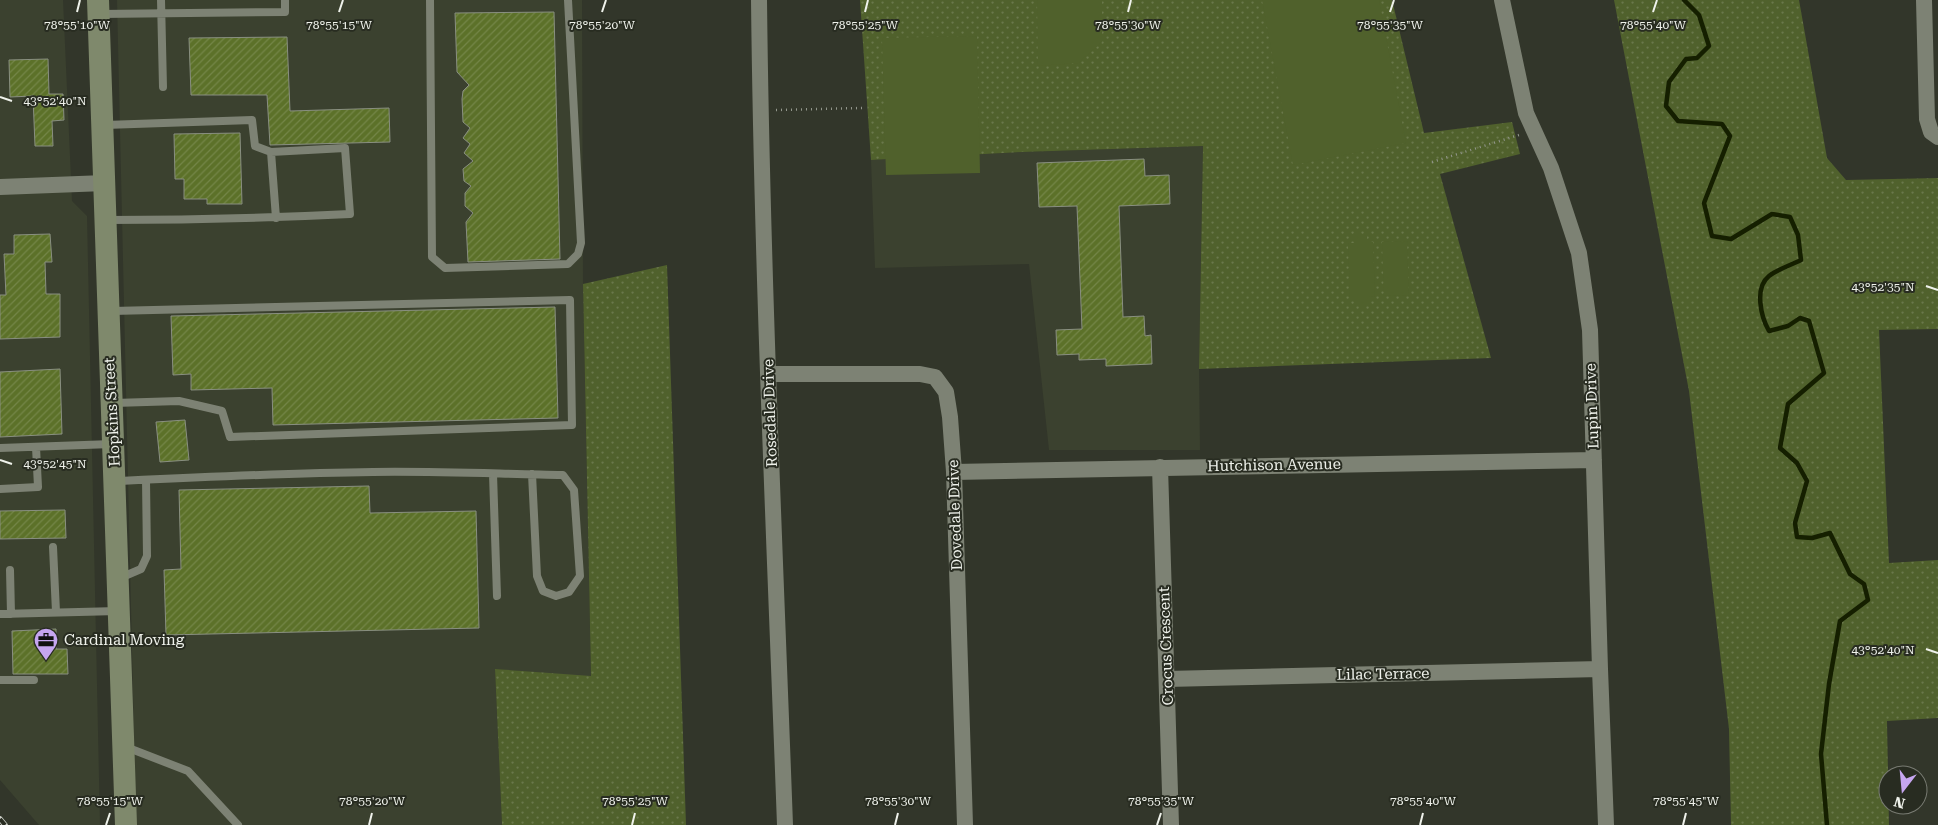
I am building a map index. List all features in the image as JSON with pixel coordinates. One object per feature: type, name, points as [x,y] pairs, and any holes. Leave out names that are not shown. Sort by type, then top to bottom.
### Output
[{"type":"main road","name":"Hopkins Street","points":[[98,7],[103,125],[107,311],[116,481],[126,825]]},
{"type":"street","name":"Rosedale Drive","points":[[760,0],[760,111],[785,825]]},
{"type":"street","name":"Lupin Drive","points":[[1502,0],[1526,113],[1551,168],[1579,253],[1590,330],[1606,825]]},
{"type":"street","points":[[1924,0],[1927,119],[1931,132],[1938,137]]},
{"type":"street","points":[[0,187],[104,183]]},
{"type":"street","name":"Dovedale Drive","points":[[768,374],[920,374],[935,377],[946,392],[954,472],[965,825]]},
{"type":"street","name":"Hutchison Avenue","points":[[954,472],[1594,460]]},
{"type":"street","name":"Crocus Crescent","points":[[1160,467],[1172,825]]},
{"type":"street","name":"Lilac Terrace","points":[[1167,679],[1600,668]]},
{"type":"lane","points":[[161,0],[163,86]]},
{"type":"lane","points":[[98,7],[161,14],[285,12],[285,0]]},
{"type":"lane","points":[[430,0],[432,257],[445,268],[568,264],[578,254],[581,243],[568,0]]},
{"type":"lane","points":[[103,125],[252,120],[255,146],[271,152],[345,148],[350,214],[204,220],[105,220]]},
{"type":"lane","points":[[271,152],[276,218]]},
{"type":"lane","points":[[107,311],[570,300],[572,425],[230,437],[222,412],[179,401],[112,403]]},
{"type":"lane","points":[[0,448],[114,444]]},
{"type":"lane","points":[[0,489],[38,487],[36,447]]},
{"type":"lane","points":[[116,481],[365,472],[532,474],[563,475],[574,490],[580,576],[569,592],[556,596],[543,591],[537,576],[532,474]]},
{"type":"lane","points":[[493,474],[497,596]]},
{"type":"lane","points":[[119,579],[140,569],[148,556],[146,480]]},
{"type":"lane","points":[[53,547],[56,612]]},
{"type":"lane","points":[[10,570],[11,614]]},
{"type":"lane","points":[[0,614],[120,611]]},
{"type":"lane","points":[[0,680],[34,680]]},
{"type":"lane","points":[[124,746],[188,771],[238,825]]},
{"type":"path","points":[[760,111],[862,108]]},
{"type":"path","points":[[1432,162],[1534,130]]},
{"type":"shaded area","points":[[0,0],[63,0],[72,201],[87,216],[100,825],[39,825],[0,780]]},
{"type":"shaded area","points":[[117,0],[582,0],[583,284],[591,677],[495,669],[502,825],[136,825]]},
{"type":"shaded area","points":[[1203,146],[1199,369],[1200,450],[1049,450],[1029,264],[875,268],[871,160],[1023,152]]},
{"type":"green space","points":[[860,0],[1392,0],[1424,133],[1512,122],[1520,154],[1440,174],[1491,358],[1199,369],[1203,146],[1023,152],[871,160]]},
{"type":"green space","points":[[1037,0],[1102,0],[1102,42],[1078,63],[1038,66]]},
{"type":"green space","points":[[1262,0],[1379,0],[1406,143],[1293,165]]},
{"type":"green space","points":[[1614,0],[1799,0],[1827,158],[1846,180],[1938,178],[1938,329],[1879,330],[1889,563],[1938,560],[1938,718],[1887,721],[1888,765],[1878,765],[1878,815],[1889,815],[1889,825],[1731,825],[1729,729],[1689,391]]},
{"type":"green space","points":[[977,36],[980,173],[886,175],[882,38]]},
{"type":"green space","points":[[1354,235],[1367,235],[1367,242],[1373,242],[1375,296],[1369,297],[1369,304],[1355,304],[1355,297],[1350,297],[1348,243],[1354,243]]},
{"type":"green space","points":[[1407,241],[1409,295],[1384,296],[1382,242]]},
{"type":"green space","points":[[667,265],[686,825],[502,825],[495,669],[591,676],[583,284]]},
{"type":"building","points":[[554,12],[560,259],[468,262],[466,222],[473,213],[465,206],[465,193],[471,186],[464,181],[463,169],[473,161],[464,153],[470,144],[463,138],[470,128],[463,122],[462,99],[463,91],[469,85],[457,72],[455,13]]},
{"type":"building","points":[[287,37],[290,111],[389,108],[390,142],[270,145],[267,95],[191,95],[189,38]]},
{"type":"building","points":[[48,59],[49,94],[63,94],[64,120],[52,121],[53,146],[35,146],[33,96],[10,97],[9,60]]},
{"type":"building","points":[[240,133],[242,204],[207,204],[207,199],[184,199],[184,179],[175,179],[174,134]]},
{"type":"building","points":[[1144,159],[1145,176],[1169,175],[1170,204],[1119,206],[1123,317],[1144,316],[1145,336],[1151,335],[1152,364],[1106,366],[1106,359],[1079,360],[1079,354],[1057,355],[1056,330],[1082,329],[1077,206],[1039,207],[1037,163]]},
{"type":"building","points":[[50,234],[52,262],[45,262],[46,294],[60,294],[60,337],[0,339],[0,295],[6,295],[4,254],[14,254],[14,235]]},
{"type":"building","points":[[555,307],[558,418],[273,425],[272,388],[191,390],[191,374],[173,375],[171,316]]},
{"type":"building","points":[[60,369],[62,434],[0,437],[0,372]]},
{"type":"building","points":[[185,420],[189,460],[160,462],[156,422]]},
{"type":"building","points":[[369,486],[370,513],[476,511],[479,628],[166,635],[164,570],[181,569],[179,490]]},
{"type":"building","points":[[65,510],[66,538],[0,539],[0,511]]},
{"type":"building","points":[[56,629],[56,649],[67,649],[68,674],[13,674],[12,631]]},
{"type":"waterway","points":[[1684,0],[1699,15],[1709,46],[1697,58],[1686,59],[1669,82],[1666,106],[1678,121],[1722,124],[1730,136],[1704,203],[1712,236],[1731,239],[1772,214],[1790,217],[1798,235],[1801,260],[1769,276],[1764,281],[1760,295],[1760,303],[1769,331],[1788,326],[1800,318],[1809,321],[1824,373],[1788,404],[1780,448],[1797,463],[1807,481],[1795,523],[1797,537],[1812,538],[1830,533],[1850,574],[1864,584],[1868,600],[1840,621],[1829,684],[1821,754],[1827,825]]},
{"type":"railway","points":[[0,819],[5,825]]},
{"type":"place","name":"Cardinal Moving","points":[[46,661]]}]
